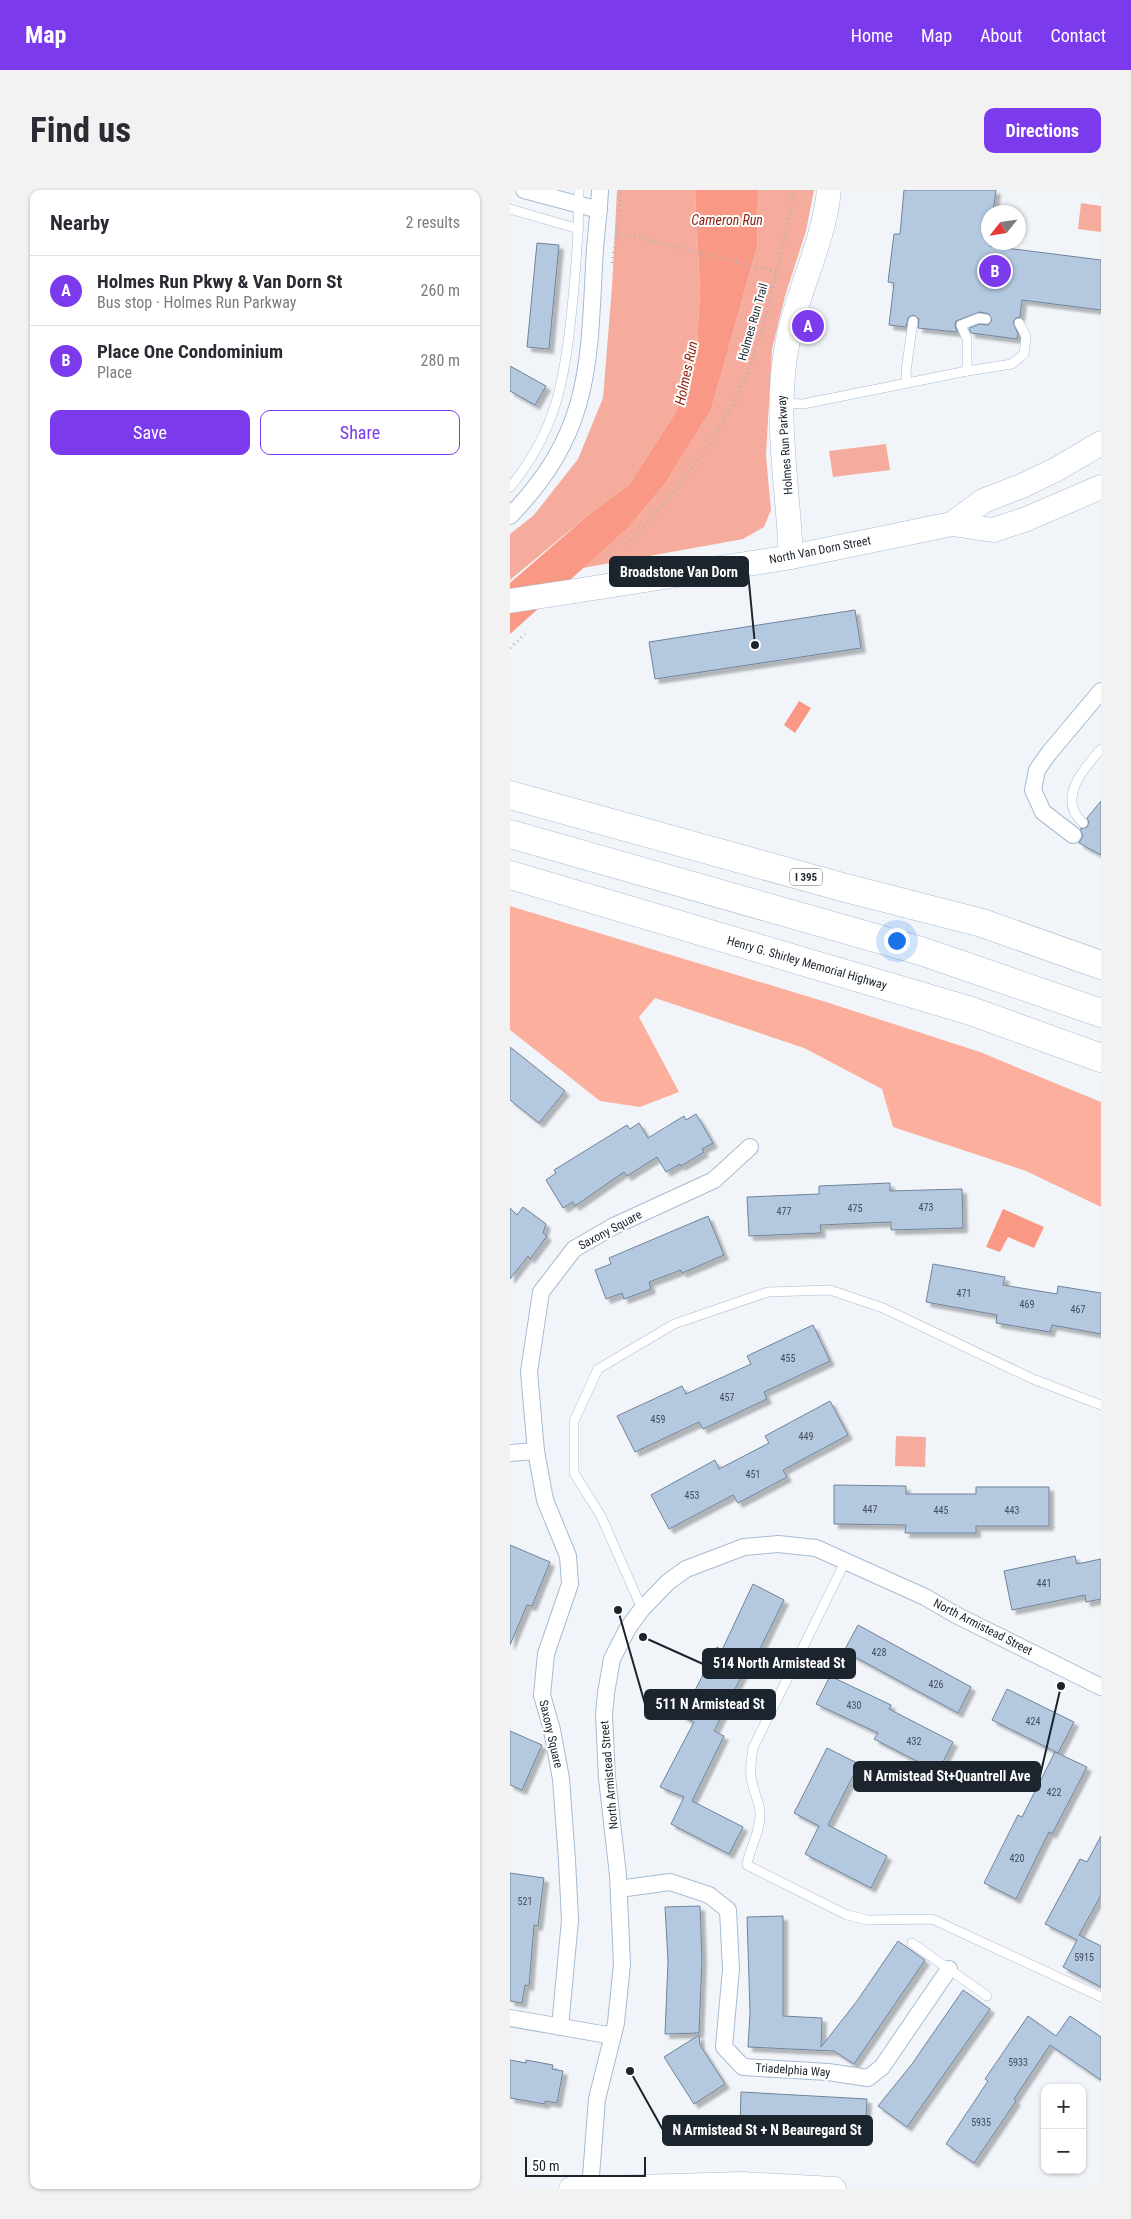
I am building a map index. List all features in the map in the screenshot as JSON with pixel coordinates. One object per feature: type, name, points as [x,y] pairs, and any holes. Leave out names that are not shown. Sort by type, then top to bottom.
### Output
[{"type":"highway","name":"I 395","points":[[510,795],[842,888],[982,923],[1101,965]]},
{"type":"highway","points":[[510,834],[912,948],[1101,1013]]},
{"type":"highway","name":"Henry G. Shirley Memorial Highway","points":[[510,875],[971,1011],[1101,1058]]},
{"type":"main road","name":"Holmes Run Parkway","points":[[791,557],[780,403],[787,342],[797,300],[823,225],[829,190]]},
{"type":"main road","name":"North Van Dorn Street","points":[[952,524],[983,502],[1049,473],[1101,443]]},
{"type":"main road","name":"North Van Dorn Street","points":[[510,601],[791,557],[952,524],[993,530],[1024,520],[1101,487]]},
{"type":"main road","points":[[584,2188],[742,2184],[834,2189]]},
{"type":"street","points":[[524,190],[579,198],[599,210]]},
{"type":"street","points":[[510,516],[548,471],[574,422],[588,364],[600,190]]},
{"type":"street","points":[[1078,829],[1043,812],[1033,790],[1037,770],[1101,691]]},
{"type":"street","name":"Saxony Square","points":[[560,2027],[570,1920],[568,1868],[561,1779],[542,1695],[546,1654],[570,1584],[568,1556],[545,1500],[536,1451],[529,1372],[541,1292],[574,1249],[614,1226],[714,1180],[750,1147]]},
{"type":"street","points":[[510,1453],[536,1451]]},
{"type":"street","name":"North Armistead Street","points":[[584,2188],[597,2099],[612,2036],[622,1964],[619,1889],[607,1778],[605,1700],[612,1659],[628,1628],[642,1608],[668,1582],[686,1569],[744,1547],[778,1544],[816,1548],[925,1597],[956,1615],[1101,1687]]},
{"type":"street","name":"Triadelphia Way","points":[[619,1889],[670,1882],[709,1895],[728,1910],[731,1969],[724,2047],[743,2067],[828,2072],[868,2078],[882,2067],[949,1969]]},
{"type":"street","points":[[510,2018],[612,2036]]},
{"type":"lane","points":[[510,487],[542,438],[558,398],[566,367],[579,228],[579,198]]},
{"type":"lane","points":[[510,209],[579,228]]},
{"type":"lane","points":[[967,371],[967,339],[961,325],[979,318],[986,319]]},
{"type":"lane","points":[[907,383],[906,370],[913,321]]},
{"type":"lane","points":[[780,403],[803,404],[967,371],[1012,364],[1024,354],[1026,336],[1019,323]]},
{"type":"lane","points":[[1078,829],[1073,810],[1072,794],[1077,780],[1101,749]]},
{"type":"lane","points":[[642,1608],[601,1516],[574,1473],[574,1422],[598,1369],[674,1324],[768,1292],[830,1290],[883,1308],[1033,1379],[1101,1405]]},
{"type":"lane","points":[[846,1560],[753,1748],[750,1766],[752,1784],[760,1810],[760,1828],[750,1847],[747,1865],[847,1915],[868,1920],[932,1919],[1101,1997]]},
{"type":"lane","points":[[912,1943],[987,1996]]},
{"type":"path","name":"Holmes Run Trail","points":[[622,190],[617,232],[777,272],[747,373],[717,430],[700,456],[651,520],[626,544]]},
{"type":"path","points":[[777,272],[794,190]]},
{"type":"path","points":[[510,648],[525,634]]},
{"type":"shaded area","points":[[617,190],[695,190],[700,290],[697,346],[676,412],[629,485],[587,516],[510,580],[510,534],[534,515],[578,459],[603,398],[612,287]]},
{"type":"shaded area","points":[[758,190],[814,190],[806,231],[785,296],[772,349],[766,456],[771,510],[764,527],[743,539],[583,568],[630,526],[666,482],[711,410],[757,247]]},
{"type":"shaded area","points":[[1081,203],[1101,206],[1101,232],[1078,229]]},
{"type":"shaded area","points":[[886,444],[890,470],[833,477],[829,451]]},
{"type":"shaded area","points":[[510,906],[826,1002],[980,1052],[1101,1102],[1101,1207],[1026,1171],[893,1127],[882,1089],[804,1048],[655,998],[639,1017],[679,1092],[640,1107],[600,1101],[510,1030]]},
{"type":"shaded area","points":[[896,1436],[926,1437],[925,1467],[895,1466]]},
{"type":"water","name":"Cameron Run","points":[[695,190],[758,190],[757,247],[711,410],[666,482],[630,526],[510,634],[510,583],[587,516],[629,485],[676,412],[697,346],[700,290]]},
{"type":"water","points":[[799,701],[811,708],[795,733],[784,725]]},
{"type":"water","points":[[1003,1209],[1044,1227],[1034,1248],[1008,1237],[1000,1252],[986,1247]]},
{"type":"building","points":[[904,190],[996,190],[994,205],[981,205],[981,250],[1022,250],[1101,260],[1101,310],[1022,300],[1020,317],[1016,318],[1013,322],[1018,334],[1017,339],[971,333],[969,328],[980,324],[988,325],[992,320],[989,314],[980,312],[956,321],[957,332],[918,328],[919,319],[913,315],[908,318],[906,327],[889,325],[894,283],[888,282],[894,234],[900,234]]},
{"type":"building","points":[[537,243],[559,245],[549,349],[527,347]]},
{"type":"building","points":[[510,366],[546,386],[535,405],[510,391]]},
{"type":"building","points":[[855,610],[861,648],[655,679],[649,642]]},
{"type":"building","points":[[1101,801],[1101,855],[1079,843],[1083,836],[1080,829],[1087,827],[1089,822],[1087,818]]},
{"type":"building","points":[[510,1047],[565,1091],[539,1123],[510,1100]]},
{"type":"building","points":[[696,1114],[713,1143],[702,1149],[704,1152],[681,1166],[680,1164],[666,1172],[657,1157],[627,1176],[624,1172],[575,1206],[573,1202],[563,1208],[546,1180],[556,1173],[554,1170],[627,1125],[630,1129],[639,1123],[648,1138],[684,1116],[686,1120]]},
{"type":"building","points":[[890,1183],[890,1191],[962,1189],[963,1228],[891,1230],[891,1222],[820,1225],[821,1233],[749,1236],[747,1197],[819,1194],[819,1186]]},
{"type":"building","points":[[523,1207],[546,1224],[543,1233],[547,1236],[530,1259],[528,1256],[510,1279],[510,1208],[517,1215]]},
{"type":"building","points":[[708,1216],[724,1255],[682,1273],[681,1270],[649,1282],[651,1289],[624,1299],[622,1293],[606,1299],[595,1270],[611,1264],[609,1258]]},
{"type":"building","points":[[933,1264],[1005,1277],[1003,1285],[1057,1294],[1058,1286],[1101,1293],[1101,1334],[1052,1325],[1050,1332],[996,1323],[997,1315],[926,1302]]},
{"type":"building","points":[[813,1325],[830,1361],[764,1392],[767,1399],[703,1429],[699,1422],[635,1452],[617,1416],[682,1386],[686,1394],[751,1364],[747,1356]]},
{"type":"building","points":[[830,1401],[848,1435],[783,1470],[787,1477],[738,1503],[733,1495],[669,1529],[651,1495],[715,1460],[719,1469],[769,1443],[765,1436]]},
{"type":"building","points":[[834,1485],[906,1486],[906,1494],[976,1494],[976,1487],[1049,1487],[1049,1526],[976,1526],[976,1533],[905,1533],[906,1525],[834,1524]]},
{"type":"building","points":[[510,1545],[550,1562],[532,1606],[527,1605],[510,1645]]},
{"type":"building","points":[[1075,1556],[1077,1564],[1101,1559],[1101,1599],[1086,1602],[1085,1595],[1012,1610],[1004,1571]]},
{"type":"building","points":[[753,1584],[784,1600],[752,1665],[748,1663],[714,1731],[724,1736],[692,1801],[743,1827],[729,1854],[671,1824],[684,1797],[660,1787],[694,1722],[682,1716],[717,1647],[722,1650]]},
{"type":"building","points":[[858,1625],[971,1687],[958,1713],[844,1651]]},
{"type":"building","points":[[830,1676],[891,1705],[889,1709],[953,1742],[938,1772],[874,1739],[878,1733],[816,1704]]},
{"type":"building","points":[[1007,1689],[1074,1722],[1058,1753],[992,1720]]},
{"type":"building","points":[[510,1731],[542,1745],[522,1790],[510,1785]]},
{"type":"building","points":[[827,1748],[859,1764],[828,1825],[887,1856],[871,1888],[805,1854],[819,1826],[794,1813]]},
{"type":"building","points":[[1055,1752],[1087,1767],[1052,1834],[1049,1832],[1016,1899],[984,1883],[1018,1815],[1022,1817]]},
{"type":"building","points":[[1101,1836],[1101,1895],[1079,1935],[1101,1946],[1101,1987],[1063,1967],[1077,1940],[1045,1924],[1080,1859],[1087,1862]]},
{"type":"building","points":[[510,1873],[544,1878],[538,1926],[534,1925],[529,1986],[525,1985],[522,2003],[510,2001]]},
{"type":"building","points":[[700,1906],[702,1960],[699,2033],[665,2034],[668,1961],[665,1907]]},
{"type":"building","points":[[783,1916],[783,2016],[822,2018],[821,2047],[857,2001],[898,1941],[925,1960],[854,2064],[834,2051],[748,2047],[750,2013],[747,1917]]},
{"type":"building","points":[[963,1990],[990,2009],[907,2127],[878,2106],[912,2064]]},
{"type":"building","points":[[1028,2016],[1056,2036],[1070,2016],[1101,2037],[1101,2080],[1050,2045],[1014,2099],[1016,2101],[974,2163],[946,2144],[988,2081],[985,2079]]},
{"type":"building","points":[[699,2035],[700,2045],[725,2084],[694,2104],[664,2057]]},
{"type":"building","points":[[510,2060],[526,2063],[526,2060],[553,2065],[552,2069],[563,2071],[557,2103],[545,2101],[545,2104],[510,2098]]},
{"type":"building","points":[[741,2092],[867,2099],[865,2133],[740,2125]]},
{"type":"place","name":"Place One Condominium","points":[[995,271]]},
{"type":"place","name":"Holmes Run Pkwy & Van Dorn St","points":[[808,326]]},
{"type":"place","name":"Broadstone Van Dorn","points":[[755,645]]},
{"type":"place","name":"511 N Armistead St","points":[[618,1610]]},
{"type":"place","name":"514 North Armistead St","points":[[643,1637]]},
{"type":"place","name":"N Armistead St+Quantrell Ave","points":[[1061,1686]]},
{"type":"place","name":"N Armistead St + N Beauregard St","points":[[630,2071]]},
{"type":"water label","name":"Holmes Run","points":[[686,373]]}]
